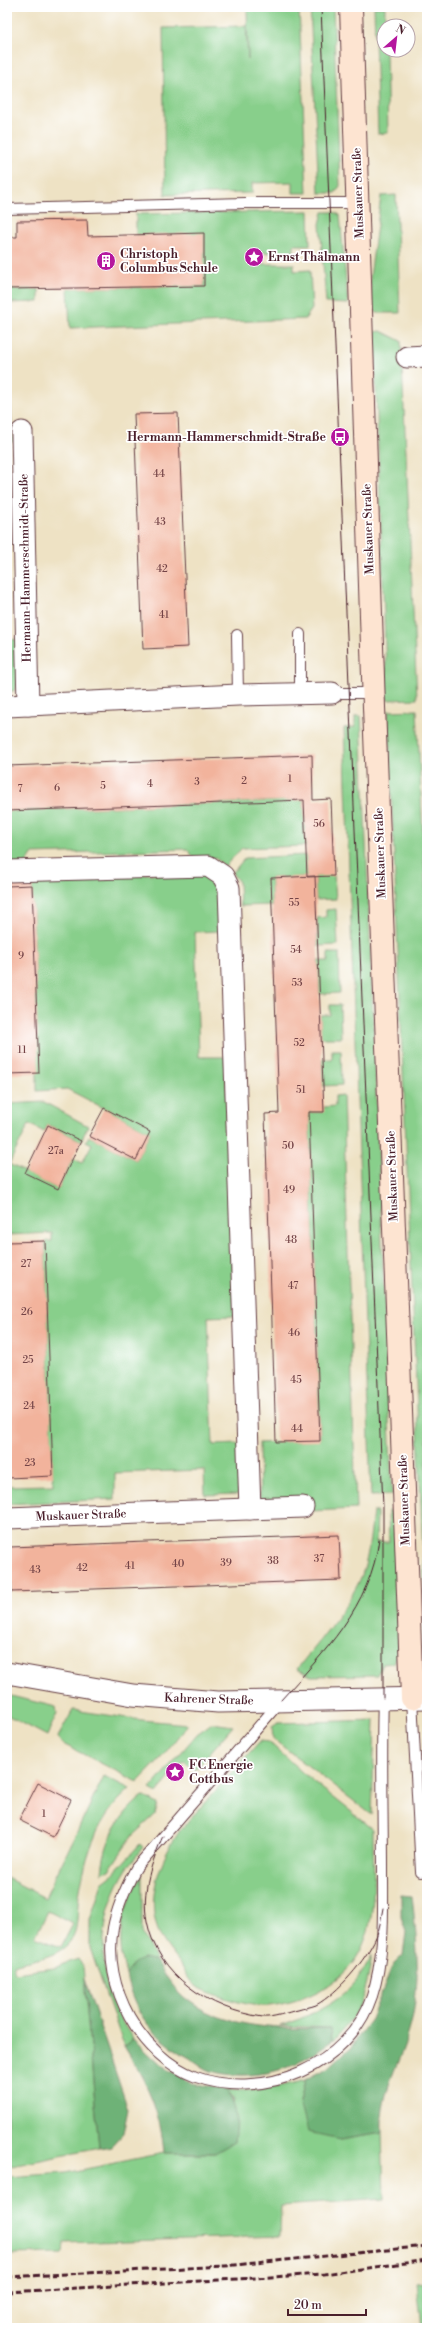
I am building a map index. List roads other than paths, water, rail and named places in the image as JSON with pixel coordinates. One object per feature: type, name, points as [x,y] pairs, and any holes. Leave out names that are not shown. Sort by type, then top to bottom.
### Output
[{"type":"street","name":"Muskauer Straße","points":[[351,7],[374,693],[420,1698]]},
{"type":"street","points":[[407,357],[427,356]]},
{"type":"street","name":"Hermann-Hammerschmidt-Straße","points":[[22,432],[28,705]]},
{"type":"street","points":[[7,706],[238,695],[332,693]]},
{"type":"street","points":[[7,871],[208,866],[223,876],[229,888],[250,1509]]},
{"type":"street","name":"Muskauer Straße","points":[[7,1518],[303,1507]]},
{"type":"street","name":"Kahrener Straße","points":[[7,1673],[133,1695],[218,1702],[420,1698]]},
{"type":"lane","points":[[7,209],[245,203],[358,203]]},
{"type":"lane","points":[[300,634],[300,694]]},
{"type":"lane","points":[[237,635],[238,695]]},
{"type":"lane","points":[[332,693],[374,693]]},
{"type":"lane","points":[[281,1700],[136,1868],[123,1892],[112,1930],[110,1952],[117,1987],[129,2018],[141,2036],[175,2065],[195,2076],[220,2082],[257,2084],[302,2072],[331,2054],[345,2040],[366,2010],[377,1975],[384,1908],[383,1698]]},
{"type":"lane","points":[[420,1698],[421,1872]]},
{"type":"tram line","points":[[321,7],[383,1507],[383,1698]]},
{"type":"tram line","points":[[281,1700],[329,1646],[356,1607],[366,1586],[374,1563],[379,1539]]},
{"type":"tram line","points":[[163,1836],[152,1866],[145,1899],[147,1921],[153,1940],[162,1958],[174,1973],[189,1987],[224,2007],[243,2013],[271,2017],[316,2005],[333,1993],[366,1956],[377,1934],[383,1908]]},
{"type":"railway","points":[[7,2277],[225,2266],[427,2246]]},
{"type":"railway","points":[[7,2292],[324,2274],[427,2260]]},
{"type":"place","name":"Ernst Thälmann","points":[[254,257]]},
{"type":"place","name":"Christoph Columbus Schule","points":[[106,261]]},
{"type":"place","name":"Hermann-Hammerschmidt-Straße","points":[[340,437]]},
{"type":"place","name":"FC Energie Cottbus","points":[[175,1772]]}]
